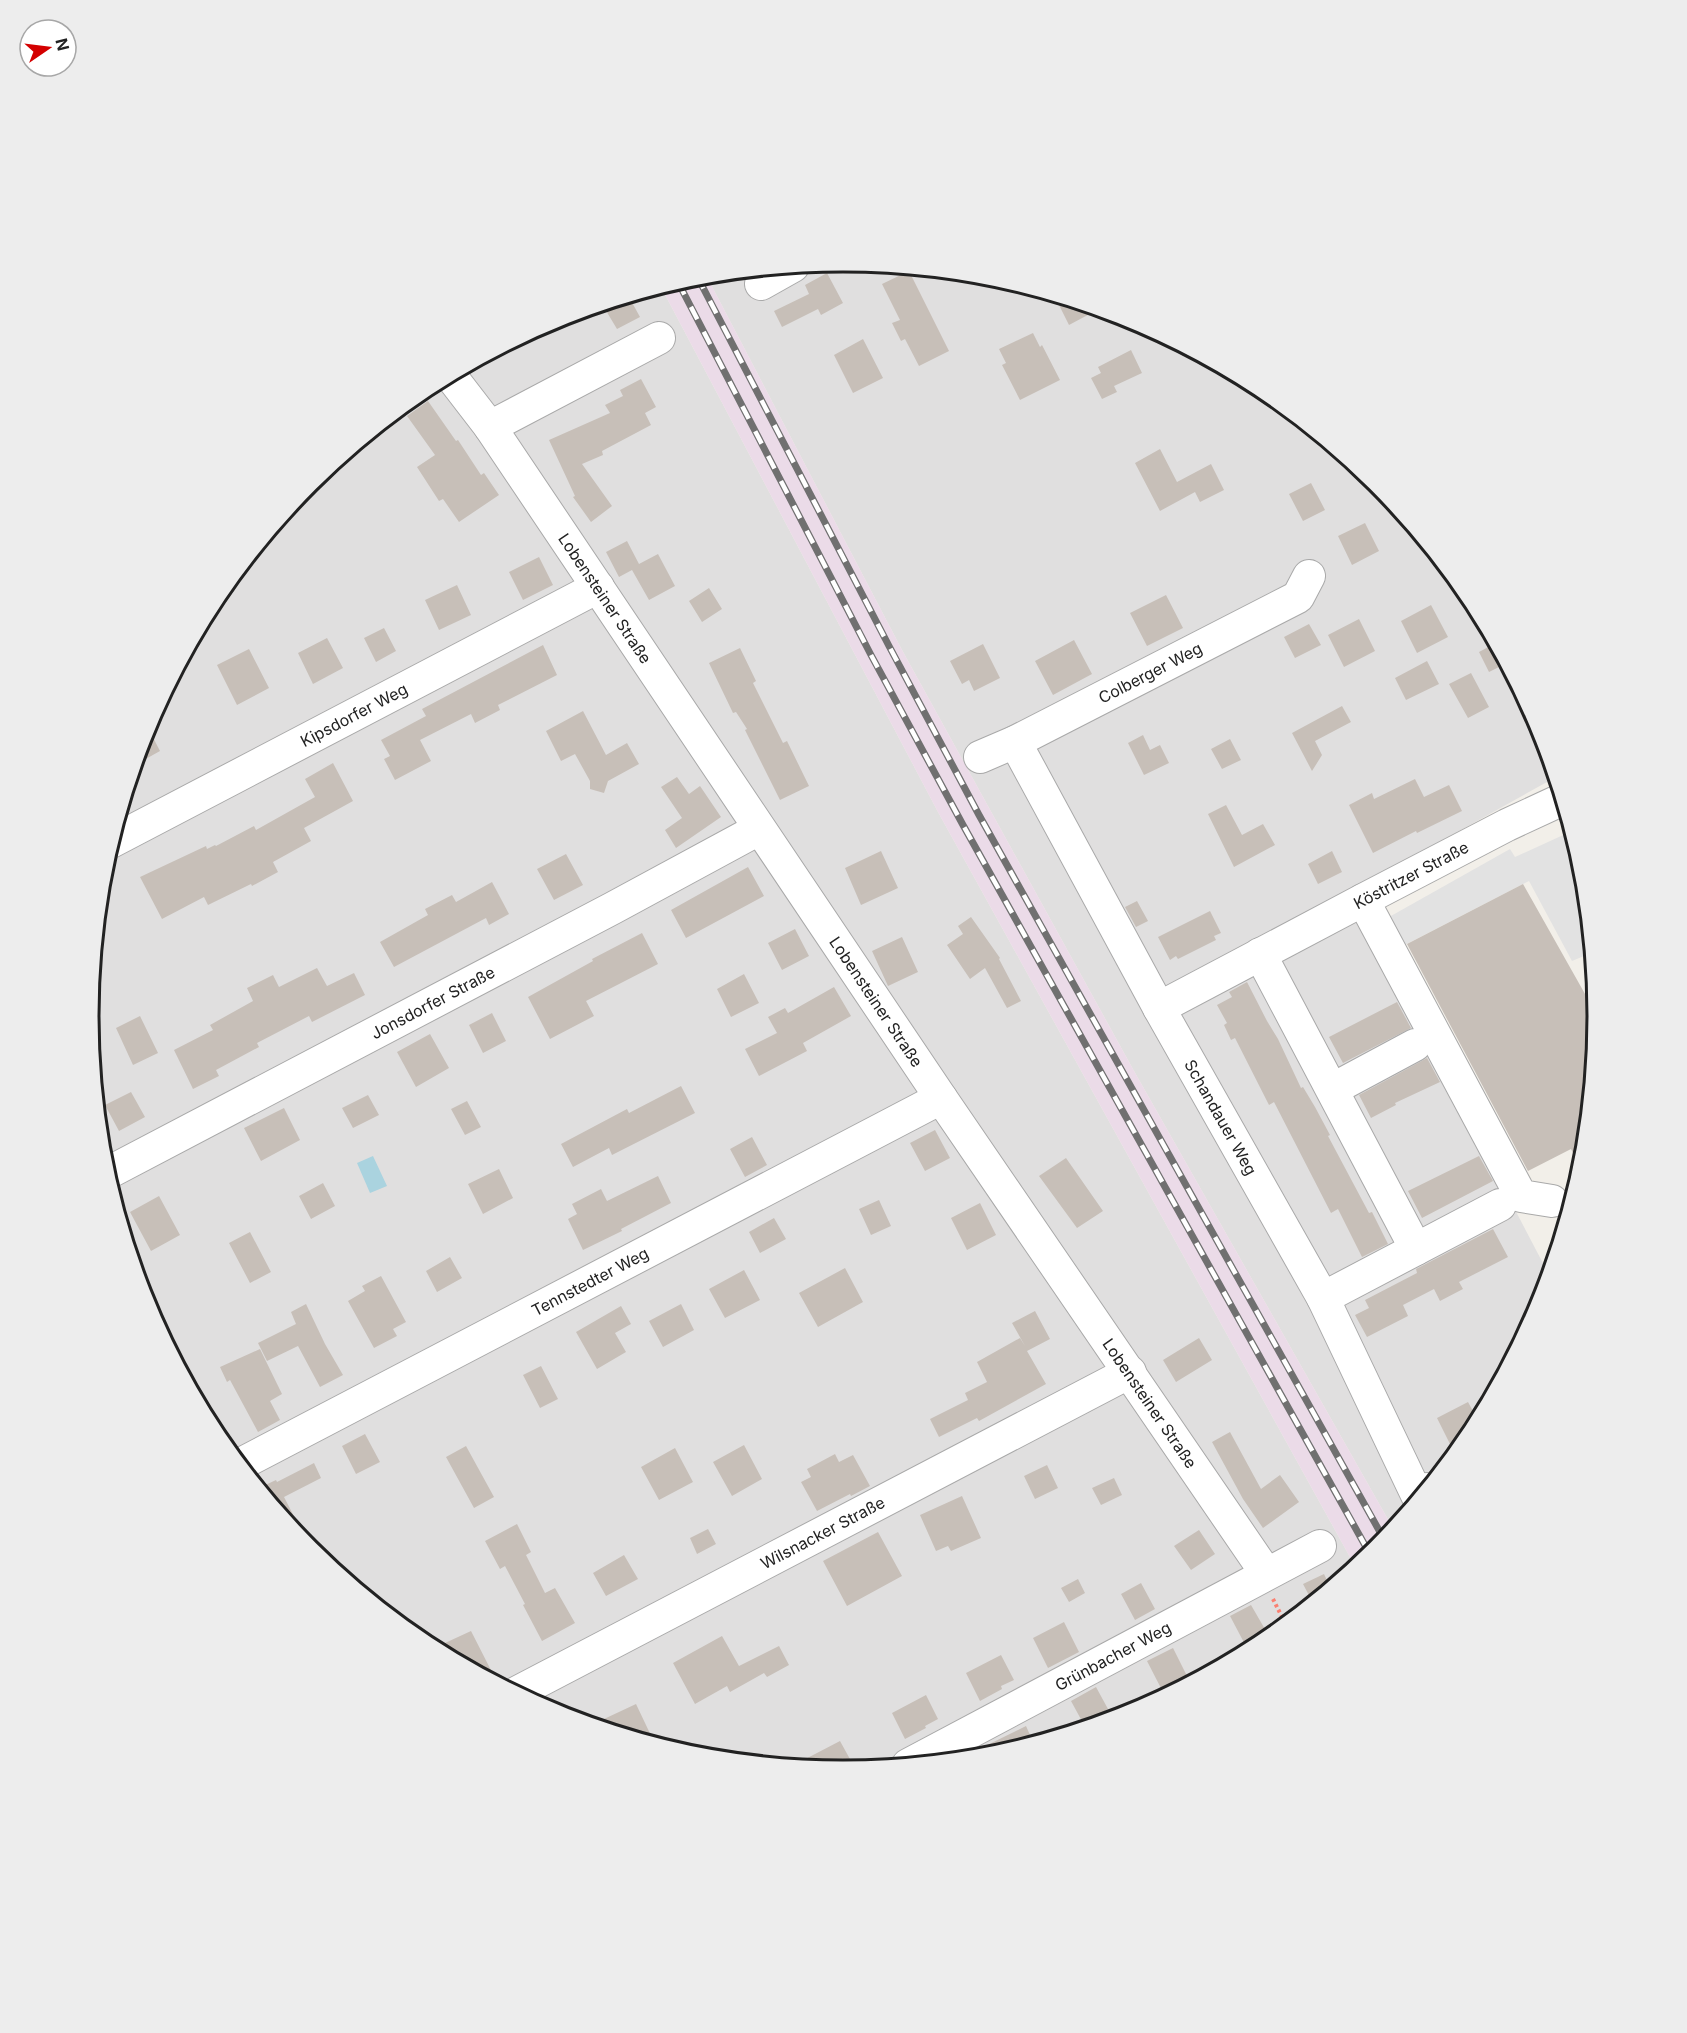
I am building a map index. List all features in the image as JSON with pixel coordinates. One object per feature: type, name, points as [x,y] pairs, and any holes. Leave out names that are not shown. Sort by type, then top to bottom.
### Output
[{"type":"street","points":[[761,284],[777,276]]},
{"type":"street","points":[[490,427],[659,338]]},
{"type":"street","name":"Lobensteiner Straße","points":[[455,382],[490,427],[941,1098],[1266,1573]]},
{"type":"street","name":"Colberger Weg","points":[[980,757],[1015,742],[1298,597],[1309,576]]},
{"type":"street","name":"Kipsdorfer Weg","points":[[121,837],[598,587]]},
{"type":"street","name":"Schandauer Weg","points":[[1015,742],[1159,1008],[1323,1298],[1420,1487]]},
{"type":"street","name":"Köstritzer Straße","points":[[1159,1008],[1507,825],[1556,802]]},
{"type":"street","name":"Jonsdorfer Straße","points":[[115,1169],[759,829]]},
{"type":"street","points":[[1363,900],[1521,1196],[1552,1201]]},
{"type":"street","points":[[1260,954],[1416,1249]]},
{"type":"street","points":[[1333,1089],[1415,1046]]},
{"type":"street","name":"Tennstedter Weg","points":[[247,1461],[941,1098]]},
{"type":"street","points":[[1323,1298],[1500,1205]]},
{"type":"street","name":"Wilsnacker Straße","points":[[524,1689],[1130,1372]]},
{"type":"street","name":"Grünbacher Weg","points":[[924,1756],[1320,1546]]},
{"type":"shaded area","points":[[844,272],[941,278],[1036,297],[1128,329],[1173,349],[1257,397],[1297,426],[1370,490],[1434,563],[1463,603],[1488,644],[1511,687],[1549,781],[1346,894],[1363,919],[1544,1266],[1511,1346],[1488,1389],[1463,1430],[1434,1470],[1389,1522],[1134,1071],[902,650],[711,284],[746,278]]},
{"type":"shaded area","points":[[711,284],[902,650],[1134,1071],[1389,1522],[1352,1560],[938,812],[665,294]]},
{"type":"shaded area","points":[[665,294],[938,812],[1352,1560],[1297,1607],[1257,1636],[1173,1684],[1128,1704],[1036,1736],[941,1755],[844,1761],[746,1755],[651,1736],[559,1704],[514,1684],[430,1636],[390,1607],[317,1543],[284,1507],[224,1430],[199,1389],[176,1346],[139,1256],[124,1209],[105,1114],[99,1016],[101,968],[105,919],[124,824],[156,732],[176,687],[224,603],[253,563],[317,490],[390,426],[430,397],[514,349],[604,312]]},
{"type":"shaded area","points":[[1565,834],[1582,919],[1585,958],[1584,956],[1572,961],[1529,881],[1397,949],[1382,921],[1510,849],[1515,857]]},
{"type":"water","points":[[373,1156],[387,1186],[370,1193],[357,1163]]},
{"type":"building","points":[[827,273],[843,303],[821,315],[818,309],[782,327],[774,311],[809,294],[805,285]]},
{"type":"building","points":[[901,275],[911,276],[949,351],[919,366],[905,339],[901,341],[892,323],[900,320],[882,284]]},
{"type":"building","points":[[632,303],[640,317],[617,329],[606,311]]},
{"type":"building","points":[[1059,304],[1089,314],[1069,325]]},
{"type":"building","points":[[1033,333],[1040,347],[1042,345],[1060,380],[1020,400],[1002,365],[1006,363],[999,349]]},
{"type":"building","points":[[863,339],[883,378],[853,393],[834,355]]},
{"type":"building","points":[[1131,350],[1142,373],[1114,386],[1117,392],[1102,399],[1091,378],[1101,373],[1098,367]]},
{"type":"building","points":[[641,379],[656,407],[645,413],[651,425],[602,451],[603,455],[582,464],[612,506],[591,522],[573,497],[575,496],[549,440],[610,413],[605,405],[623,396],[620,390]]},
{"type":"building","points":[[428,401],[481,475],[484,473],[499,495],[459,522],[443,499],[439,501],[417,467],[435,455],[407,416]]},
{"type":"building","points":[[1160,449],[1177,482],[1211,464],[1224,490],[1200,502],[1195,492],[1160,511],[1135,463]]},
{"type":"building","points":[[1311,483],[1325,510],[1303,521],[1289,494]]},
{"type":"building","points":[[1365,523],[1379,551],[1352,565],[1338,536]]},
{"type":"building","points":[[627,541],[639,564],[658,554],[675,586],[649,600],[632,570],[619,577],[606,552]]},
{"type":"building","points":[[539,557],[553,585],[523,600],[509,572]]},
{"type":"building","points":[[457,585],[471,615],[439,630],[425,600]]},
{"type":"building","points":[[709,588],[722,609],[702,622],[689,601]]},
{"type":"building","points":[[1166,595],[1183,628],[1147,646],[1130,613]]},
{"type":"building","points":[[1431,605],[1448,637],[1417,653],[1401,621]]},
{"type":"building","points":[[1359,619],[1375,651],[1344,667],[1328,635]]},
{"type":"building","points":[[1309,624],[1321,645],[1295,658],[1284,637]]},
{"type":"building","points":[[384,628],[396,651],[376,662],[364,638]]},
{"type":"building","points":[[327,638],[343,668],[313,684],[298,653]]},
{"type":"building","points":[[1074,640],[1092,674],[1053,695],[1035,661]]},
{"type":"building","points":[[983,644],[1000,678],[974,691],[969,680],[962,684],[950,661]]},
{"type":"building","points":[[543,645],[557,675],[498,705],[500,710],[475,723],[471,714],[420,740],[431,761],[395,780],[384,759],[390,756],[381,740],[426,716],[422,709]]},
{"type":"building","points":[[1489,647],[1500,666],[1489,672],[1479,652]]},
{"type":"building","points":[[740,648],[756,681],[753,683],[783,743],[787,741],[809,786],[780,800],[745,730],[747,729],[736,712],[733,713],[709,663]]},
{"type":"building","points":[[249,649],[269,688],[237,705],[217,665]]},
{"type":"building","points":[[1427,661],[1439,684],[1406,700],[1395,678]]},
{"type":"building","points":[[1471,673],[1489,707],[1468,718],[1449,684]]},
{"type":"building","points":[[1342,706],[1351,722],[1315,741],[1322,755],[1312,771],[1292,733]]},
{"type":"building","points":[[583,711],[606,755],[627,743],[639,764],[608,781],[604,793],[590,789],[590,781],[575,754],[561,761],[546,731]]},
{"type":"building","points":[[1143,735],[1150,750],[1160,745],[1169,763],[1144,775],[1128,743]]},
{"type":"building","points":[[154,739],[160,751],[146,759]]},
{"type":"building","points":[[1230,739],[1241,760],[1222,769],[1211,749]]},
{"type":"building","points":[[333,763],[353,801],[304,828],[311,841],[273,862],[278,872],[208,905],[204,897],[162,919],[140,877],[206,846],[207,849],[216,846],[254,826],[256,830],[315,797],[305,779]]},
{"type":"building","points":[[677,777],[689,794],[700,786],[721,817],[676,848],[665,830],[682,818],[661,787]]},
{"type":"building","points":[[1415,779],[1424,797],[1449,785],[1462,811],[1373,853],[1349,805],[1372,793],[1374,799]]},
{"type":"building","points":[[1226,805],[1242,835],[1263,824],[1275,845],[1234,867],[1208,814]]},
{"type":"building","points":[[881,851],[898,888],[861,905],[845,868]]},
{"type":"building","points":[[1332,851],[1342,872],[1318,884],[1308,864]]},
{"type":"building","points":[[566,854],[583,885],[554,900],[537,869]]},
{"type":"building","points":[[748,867],[764,896],[686,938],[671,910]]},
{"type":"building","points":[[492,882],[509,914],[489,925],[486,918],[394,967],[380,942],[428,915],[425,909],[452,895],[456,902]]},
{"type":"building","points":[[1523,884],[1587,998],[1586,1065],[1582,1114],[1575,1157],[1571,1149],[1528,1171],[1407,944]]},
{"type":"building","points":[[1137,901],[1148,921],[1136,927],[1125,907]]},
{"type":"building","points":[[1210,911],[1221,933],[1214,936],[1216,940],[1178,959],[1176,956],[1170,960],[1158,937]]},
{"type":"building","points":[[971,917],[1000,958],[1021,1001],[1007,1008],[985,968],[970,979],[947,945],[963,934],[958,926]]},
{"type":"building","points":[[795,929],[809,956],[782,970],[768,943]]},
{"type":"building","points":[[642,933],[658,964],[586,1001],[594,1016],[550,1039],[528,997],[593,961],[592,959]]},
{"type":"building","points":[[902,937],[918,972],[888,986],[872,951]]},
{"type":"building","points":[[317,968],[327,986],[354,973],[365,995],[312,1022],[309,1016],[257,1043],[259,1047],[216,1070],[219,1076],[193,1089],[174,1050],[213,1030],[210,1025],[253,1001],[247,988],[273,975],[279,987]]},
{"type":"building","points":[[744,974],[759,1003],[731,1017],[717,989]]},
{"type":"building","points":[[1247,982],[1301,1088],[1303,1087],[1315,1107],[1369,1213],[1372,1212],[1388,1244],[1362,1257],[1338,1209],[1331,1213],[1274,1102],[1269,1105],[1235,1038],[1231,1040],[1224,1025],[1227,1023],[1217,1005],[1232,997],[1229,992]]},
{"type":"building","points":[[834,987],[851,1016],[803,1043],[807,1051],[759,1076],[745,1049],[777,1033],[768,1017],[785,1008],[788,1013]]},
{"type":"building","points":[[1397,1002],[1411,1028],[1343,1063],[1329,1037]]},
{"type":"building","points":[[492,1013],[506,1041],[483,1053],[469,1025]]},
{"type":"building","points":[[140,1016],[158,1053],[133,1065],[116,1028]]},
{"type":"building","points":[[430,1034],[449,1068],[416,1087],[397,1052]]},
{"type":"building","points":[[1427,1058],[1440,1082],[1395,1103],[1396,1105],[1371,1118],[1359,1095]]},
{"type":"building","points":[[681,1086],[695,1113],[612,1155],[609,1148],[573,1167],[561,1144],[627,1109],[629,1113]]},
{"type":"building","points":[[131,1092],[145,1117],[119,1131],[105,1105]]},
{"type":"building","points":[[368,1095],[379,1115],[353,1128],[342,1108]]},
{"type":"building","points":[[467,1101],[481,1127],[465,1135],[451,1109]]},
{"type":"building","points":[[284,1108],[300,1140],[261,1161],[244,1128]]},
{"type":"building","points":[[935,1130],[950,1158],[925,1171],[910,1143]]},
{"type":"building","points":[[752,1137],[767,1165],[745,1177],[730,1149]]},
{"type":"building","points":[[1479,1156],[1493,1181],[1422,1218],[1408,1191]]},
{"type":"building","points":[[1066,1158],[1103,1211],[1077,1228],[1039,1176]]},
{"type":"building","points":[[499,1169],[513,1198],[483,1214],[468,1184]]},
{"type":"building","points":[[658,1176],[671,1203],[583,1250],[568,1219],[577,1214],[572,1204],[601,1189],[607,1201]]},
{"type":"building","points":[[323,1183],[335,1206],[311,1219],[299,1196]]},
{"type":"building","points":[[159,1196],[180,1235],[151,1251],[130,1212]]},
{"type":"building","points":[[879,1200],[891,1226],[871,1235],[859,1209]]},
{"type":"building","points":[[980,1203],[996,1235],[967,1250],[951,1218]]},
{"type":"building","points":[[774,1218],[786,1239],[760,1253],[749,1232]]},
{"type":"building","points":[[1493,1229],[1508,1257],[1459,1282],[1463,1289],[1440,1301],[1434,1289],[1403,1305],[1408,1316],[1367,1337],[1355,1315],[1369,1308],[1365,1300],[1417,1273],[1416,1269]]},
{"type":"building","points":[[250,1232],[271,1272],[250,1283],[229,1243]]},
{"type":"building","points":[[450,1257],[462,1278],[437,1292],[426,1271]]},
{"type":"building","points":[[845,1268],[863,1302],[818,1327],[799,1293]]},
{"type":"building","points":[[744,1270],[760,1300],[725,1318],[709,1289]]},
{"type":"building","points":[[381,1276],[406,1322],[393,1329],[397,1336],[374,1348],[348,1301],[365,1291],[362,1286]]},
{"type":"building","points":[[306,1304],[343,1375],[320,1387],[298,1346],[267,1361],[258,1343],[296,1324],[291,1312]]},
{"type":"building","points":[[681,1304],[694,1330],[663,1347],[649,1321]]},
{"type":"building","points":[[621,1306],[631,1324],[615,1333],[626,1352],[597,1369],[576,1332]]},
{"type":"building","points":[[1035,1311],[1050,1339],[1027,1351],[1046,1384],[979,1421],[977,1418],[939,1437],[930,1419],[968,1400],[965,1393],[987,1382],[977,1362],[1020,1338],[1025,1346],[1012,1323]]},
{"type":"building","points":[[1199,1338],[1212,1360],[1176,1382],[1163,1360]]},
{"type":"building","points":[[260,1349],[282,1394],[270,1401],[280,1420],[258,1432],[230,1380],[227,1382],[220,1367]]},
{"type":"building","points":[[541,1366],[558,1399],[540,1408],[523,1375]]},
{"type":"building","points":[[1468,1402],[1474,1412],[1451,1446],[1437,1418]]},
{"type":"building","points":[[1230,1432],[1261,1489],[1280,1475],[1299,1502],[1263,1528],[1243,1499],[1212,1442]]},
{"type":"building","points":[[365,1434],[380,1462],[356,1474],[342,1446]]},
{"type":"building","points":[[744,1445],[762,1479],[732,1496],[713,1462]]},
{"type":"building","points":[[466,1446],[494,1497],[474,1508],[446,1457]]},
{"type":"building","points":[[675,1448],[693,1482],[659,1500],[641,1467]]},
{"type":"building","points":[[835,1454],[839,1462],[853,1455],[870,1486],[817,1511],[801,1482],[811,1477],[807,1469]]},
{"type":"building","points":[[314,1463],[321,1478],[284,1497],[296,1520],[266,1485],[276,1480],[277,1482]]},
{"type":"building","points":[[1047,1465],[1058,1488],[1035,1499],[1024,1476]]},
{"type":"building","points":[[1114,1478],[1122,1495],[1101,1505],[1092,1488]]},
{"type":"building","points":[[962,1496],[981,1538],[951,1551],[948,1546],[936,1551],[920,1515]]},
{"type":"building","points":[[517,1524],[531,1552],[526,1555],[545,1593],[555,1588],[575,1623],[542,1641],[505,1566],[500,1569],[485,1541]]},
{"type":"building","points":[[708,1529],[716,1544],[697,1554],[690,1538]]},
{"type":"building","points":[[1199,1530],[1215,1554],[1191,1570],[1174,1546]]},
{"type":"building","points":[[878,1532],[902,1576],[847,1606],[823,1561]]},
{"type":"building","points":[[624,1555],[638,1579],[606,1596],[593,1573]]},
{"type":"building","points":[[1324,1574],[1327,1581],[1310,1596],[1303,1584]]},
{"type":"building","points":[[1078,1579],[1085,1593],[1069,1602],[1061,1588]]},
{"type":"building","points":[[1141,1583],[1155,1609],[1135,1620],[1121,1594]]},
{"type":"building","points":[[1251,1605],[1265,1630],[1245,1644],[1230,1616]]},
{"type":"building","points":[[1064,1622],[1079,1652],[1048,1668],[1033,1638]]},
{"type":"building","points":[[471,1631],[492,1672],[471,1661],[443,1644]]},
{"type":"building","points":[[722,1636],[739,1666],[779,1646],[789,1665],[767,1677],[764,1673],[730,1692],[727,1686],[695,1704],[673,1663]]},
{"type":"building","points":[[1173,1648],[1187,1676],[1161,1689],[1147,1661]]},
{"type":"building","points":[[1001,1655],[1014,1680],[980,1701],[966,1673]]},
{"type":"building","points":[[1096,1687],[1108,1709],[1082,1721],[1071,1701]]},
{"type":"building","points":[[926,1695],[938,1719],[905,1739],[892,1713]]},
{"type":"building","points":[[636,1704],[651,1736],[605,1721],[604,1719]]},
{"type":"building","points":[[1026,1726],[1031,1737],[989,1747],[980,1748]]},
{"type":"building","points":[[840,1741],[851,1761],[844,1761],[805,1759]]},
{"type":"railway","points":[[702,285],[979,815],[1380,1532]]},
{"type":"railway","points":[[682,290],[871,655],[963,825],[1366,1547]]}]
